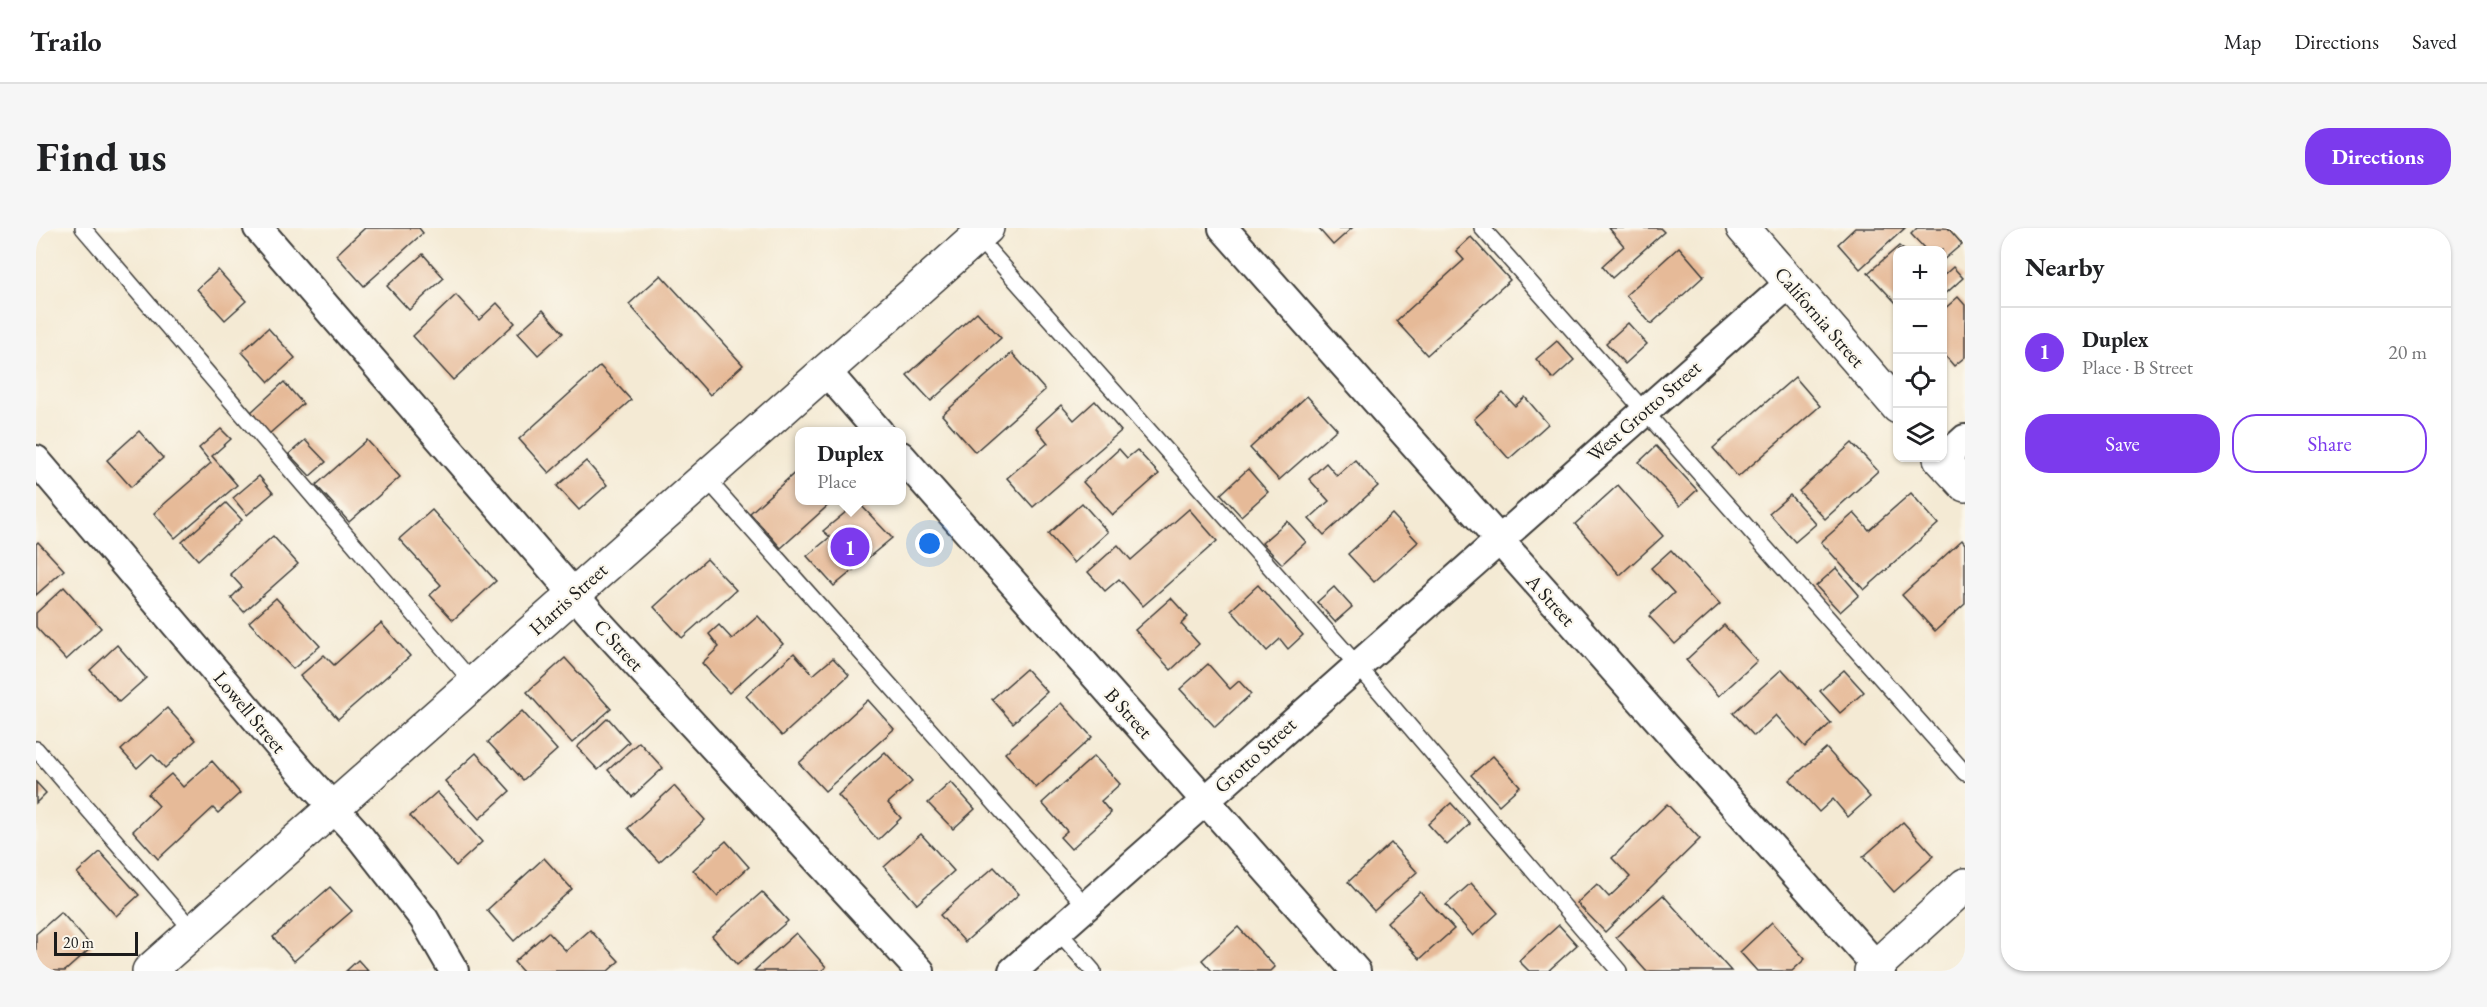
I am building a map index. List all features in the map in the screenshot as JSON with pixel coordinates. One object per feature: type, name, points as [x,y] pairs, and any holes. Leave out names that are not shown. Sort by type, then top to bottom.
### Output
[{"type":"main road","name":"California Street","points":[[1743,228],[1893,401]]},
{"type":"main road","name":"Harris Street","points":[[149,971],[982,232]]},
{"type":"main road","points":[[1949,452],[1965,485]]},
{"type":"main road","points":[[1876,969],[1965,885]]},
{"type":"street","name":"C Street","points":[[258,228],[573,594],[920,971]]},
{"type":"street","name":"A Street","points":[[1223,228],[1876,969]]},
{"type":"street","name":"West Grotto Street","points":[[1499,540],[1791,282]]},
{"type":"street","points":[[826,371],[875,427]]},
{"type":"street","name":"Lowell Street","points":[[36,460],[360,837],[424,919],[454,971]]},
{"type":"street","name":"B Street","points":[[906,462],[1356,971]]},
{"type":"street","name":"Grotto Street","points":[[1013,971],[1087,908],[1205,800],[1499,540]]},
{"type":"lane","points":[[83,228],[474,684]]},
{"type":"lane","points":[[1482,228],[1965,773]]},
{"type":"lane","points":[[982,232],[1619,971]]},
{"type":"lane","points":[[706,478],[1087,908]]},
{"type":"lane","points":[[36,749],[194,932]]},
{"type":"lane","points":[[1058,931],[1093,971]]},
{"type":"building","points":[[365,228],[419,228],[423,233],[364,286],[336,255]]},
{"type":"building","points":[[1318,228],[1352,228],[1333,245]]},
{"type":"building","points":[[1609,228],[1660,228],[1664,232],[1612,278],[1602,266],[1624,246]]},
{"type":"building","points":[[1855,228],[1905,228],[1860,269],[1838,244]]},
{"type":"building","points":[[1917,228],[1948,228],[1962,244],[1947,257],[1947,246],[1922,246],[1911,234]]},
{"type":"building","points":[[1471,237],[1510,280],[1427,355],[1396,321],[1464,260],[1456,251]]},
{"type":"building","points":[[1679,247],[1704,276],[1651,324],[1626,295]]},
{"type":"building","points":[[1893,251],[1893,300],[1868,273]]},
{"type":"building","points":[[423,254],[444,278],[409,310],[387,286]]},
{"type":"building","points":[[1953,267],[1963,278],[1947,292],[1947,272]]},
{"type":"building","points":[[218,270],[246,301],[225,320],[197,289]]},
{"type":"building","points":[[661,275],[743,365],[710,395],[629,304]]},
{"type":"building","points":[[456,295],[479,320],[497,303],[515,323],[453,380],[413,336]]},
{"type":"building","points":[[1958,297],[1965,305],[1965,357],[1954,366],[1947,358],[1947,307]]},
{"type":"building","points":[[543,310],[563,333],[538,355],[518,333]]},
{"type":"building","points":[[977,312],[1001,338],[931,401],[907,375]]},
{"type":"building","points":[[1628,323],[1647,344],[1625,364],[1606,343]]},
{"type":"building","points":[[268,328],[295,358],[269,382],[242,352]]},
{"type":"building","points":[[1557,341],[1574,360],[1553,379],[1536,359]]},
{"type":"building","points":[[1012,353],[1045,390],[975,452],[942,415]]},
{"type":"building","points":[[600,366],[631,400],[549,473],[519,439]]},
{"type":"building","points":[[1795,377],[1820,406],[1738,477],[1713,448]]},
{"type":"building","points":[[284,382],[303,404],[269,434],[250,413]]},
{"type":"building","points":[[1503,393],[1515,406],[1525,397],[1548,424],[1509,459],[1474,419]]},
{"type":"building","points":[[1307,396],[1337,429],[1279,480],[1250,448]]},
{"type":"building","points":[[1095,401],[1121,431],[1033,507],[1007,478],[1048,443],[1036,428],[1061,405],[1074,420]]},
{"type":"building","points":[[221,429],[231,439],[212,456],[237,485],[175,538],[154,513],[211,463],[199,448]]},
{"type":"building","points":[[139,431],[163,458],[131,487],[107,460]]},
{"type":"building","points":[[305,440],[326,462],[310,476],[289,454]]},
{"type":"building","points":[[367,440],[400,477],[349,522],[316,485]]},
{"type":"building","points":[[1852,443],[1878,471],[1825,519],[1799,491]]},
{"type":"building","points":[[1656,446],[1697,490],[1680,506],[1639,462]]},
{"type":"building","points":[[1119,449],[1127,458],[1137,450],[1159,474],[1113,515],[1083,482]]},
{"type":"building","points":[[1355,460],[1378,486],[1324,535],[1309,519],[1329,501],[1309,479],[1326,463],[1337,476]]},
{"type":"building","points":[[586,461],[607,485],[579,510],[557,486]]},
{"type":"building","points":[[1248,469],[1268,492],[1241,516],[1221,494]]},
{"type":"building","points":[[795,473],[795,505],[828,505],[781,548],[750,513]]},
{"type":"building","points":[[259,476],[273,493],[247,515],[233,498]]},
{"type":"building","points":[[1618,485],[1663,536],[1620,575],[1575,524]]},
{"type":"building","points":[[1911,493],[1938,524],[1864,590],[1821,542],[1854,513],[1869,530]]},
{"type":"building","points":[[1790,495],[1816,524],[1795,542],[1769,513]]},
{"type":"building","points":[[226,503],[242,520],[198,560],[182,542]]},
{"type":"building","points":[[1082,503],[1108,532],[1074,563],[1048,534]]},
{"type":"building","points":[[854,505],[861,505],[892,538],[834,586],[807,556],[830,537],[823,531]]},
{"type":"building","points":[[1189,509],[1217,541],[1143,606],[1119,579],[1105,591],[1088,572],[1118,545],[1131,560]]},
{"type":"building","points":[[432,510],[496,581],[453,620],[430,595],[441,585],[399,539]]},
{"type":"building","points":[[1392,514],[1418,542],[1374,582],[1348,554]]},
{"type":"building","points":[[1287,521],[1306,542],[1282,564],[1262,543]]},
{"type":"building","points":[[273,536],[298,564],[244,612],[231,598],[242,587],[230,574]]},
{"type":"building","points":[[1962,540],[1965,544],[1965,604],[1935,631],[1902,595]]},
{"type":"building","points":[[38,542],[64,570],[36,595],[36,544]]},
{"type":"building","points":[[1671,550],[1720,604],[1675,644],[1649,616],[1674,593],[1651,568]]},
{"type":"building","points":[[707,559],[736,590],[682,638],[654,607]]},
{"type":"building","points":[[1836,568],[1859,595],[1840,612],[1816,586]]},
{"type":"building","points":[[1258,585],[1303,635],[1288,649],[1280,639],[1267,651],[1231,610]]},
{"type":"building","points":[[64,587],[101,628],[66,660],[36,627],[36,613]]},
{"type":"building","points":[[1334,587],[1352,607],[1335,622],[1317,602]]},
{"type":"building","points":[[276,598],[320,646],[293,669],[249,622]]},
{"type":"building","points":[[1171,598],[1188,617],[1181,624],[1199,644],[1171,670],[1135,630]]},
{"type":"building","points":[[758,616],[783,644],[729,693],[702,663],[719,647],[709,634],[719,625],[732,639]]},
{"type":"building","points":[[381,623],[410,656],[338,719],[300,676],[324,655],[334,665]]},
{"type":"building","points":[[1724,625],[1757,661],[1719,696],[1686,660]]},
{"type":"building","points":[[117,645],[146,678],[119,702],[90,670]]},
{"type":"building","points":[[794,653],[813,675],[833,658],[849,675],[782,736],[746,696]]},
{"type":"building","points":[[565,658],[611,709],[572,743],[527,692]]},
{"type":"building","points":[[1208,664],[1230,689],[1239,681],[1251,694],[1215,727],[1180,689]]},
{"type":"building","points":[[1026,669],[1047,692],[1013,723],[992,699]]},
{"type":"building","points":[[1782,669],[1831,723],[1805,747],[1776,715],[1754,736],[1733,713]]},
{"type":"building","points":[[1844,670],[1864,692],[1840,713],[1820,691]]},
{"type":"building","points":[[868,700],[894,729],[825,791],[799,763]]},
{"type":"building","points":[[1061,703],[1092,737],[1036,788],[1005,753]]},
{"type":"building","points":[[167,708],[196,740],[165,768],[152,754],[137,768],[121,750]]},
{"type":"building","points":[[522,711],[557,750],[523,780],[488,742]]},
{"type":"building","points":[[608,718],[629,742],[598,770],[577,747]]},
{"type":"building","points":[[639,742],[663,768],[632,797],[608,770]]},
{"type":"building","points":[[1826,748],[1870,797],[1848,817],[1833,799],[1819,812],[1790,780]]},
{"type":"building","points":[[885,752],[912,782],[888,803],[901,818],[878,840],[838,795]]},
{"type":"building","points":[[476,753],[510,791],[479,819],[445,781]]},
{"type":"building","points":[[1094,756],[1120,784],[1101,801],[1111,813],[1071,849],[1060,837],[1067,831],[1042,803]]},
{"type":"building","points":[[1493,756],[1520,786],[1499,805],[1471,775]]},
{"type":"building","points":[[212,761],[240,793],[218,813],[213,808],[158,859],[133,831],[159,806],[148,794],[171,774],[183,787]]},
{"type":"building","points":[[36,782],[46,793],[36,803]]},
{"type":"building","points":[[951,782],[975,809],[953,829],[928,803]]},
{"type":"building","points":[[674,786],[705,820],[659,862],[628,828]]},
{"type":"building","points":[[437,792],[482,842],[456,866],[410,816]]},
{"type":"building","points":[[1451,803],[1470,824],[1447,845],[1428,824]]},
{"type":"building","points":[[1667,804],[1700,839],[1605,932],[1577,903],[1597,884],[1609,897],[1630,877],[1612,858]]},
{"type":"building","points":[[1903,822],[1934,856],[1894,892],[1863,857]]},
{"type":"building","points":[[921,834],[954,871],[917,904],[884,867]]},
{"type":"building","points":[[726,841],[749,867],[717,896],[693,870]]},
{"type":"building","points":[[1391,843],[1417,872],[1374,911],[1348,882]]},
{"type":"building","points":[[100,852],[139,895],[116,916],[77,873]]},
{"type":"building","points":[[544,858],[572,889],[514,941],[487,910]]},
{"type":"building","points":[[994,867],[1019,894],[965,942],[940,915]]},
{"type":"building","points":[[1471,883],[1498,913],[1473,936],[1446,905]]},
{"type":"building","points":[[330,887],[352,911],[294,961],[273,937]]},
{"type":"building","points":[[762,892],[788,921],[737,965],[712,936]]},
{"type":"building","points":[[1420,892],[1454,929],[1420,959],[1387,922]]},
{"type":"building","points":[[1663,895],[1731,971],[1646,971],[1616,937]]},
{"type":"building","points":[[61,912],[92,947],[65,971],[39,971],[36,968],[36,934]]},
{"type":"building","points":[[1772,922],[1805,959],[1792,971],[1757,971],[1740,952]]},
{"type":"building","points":[[1559,925],[1577,945],[1548,971],[1529,971],[1519,961]]},
{"type":"building","points":[[1238,927],[1275,967],[1271,971],[1212,971],[1202,960]]},
{"type":"building","points":[[590,930],[619,961],[608,971],[522,971],[514,962],[548,932],[566,951]]},
{"type":"building","points":[[796,933],[826,967],[821,971],[754,971]]},
{"type":"building","points":[[358,960],[368,971],[346,971]]},
{"type":"place","name":"Duplex","points":[[850,547]]}]
